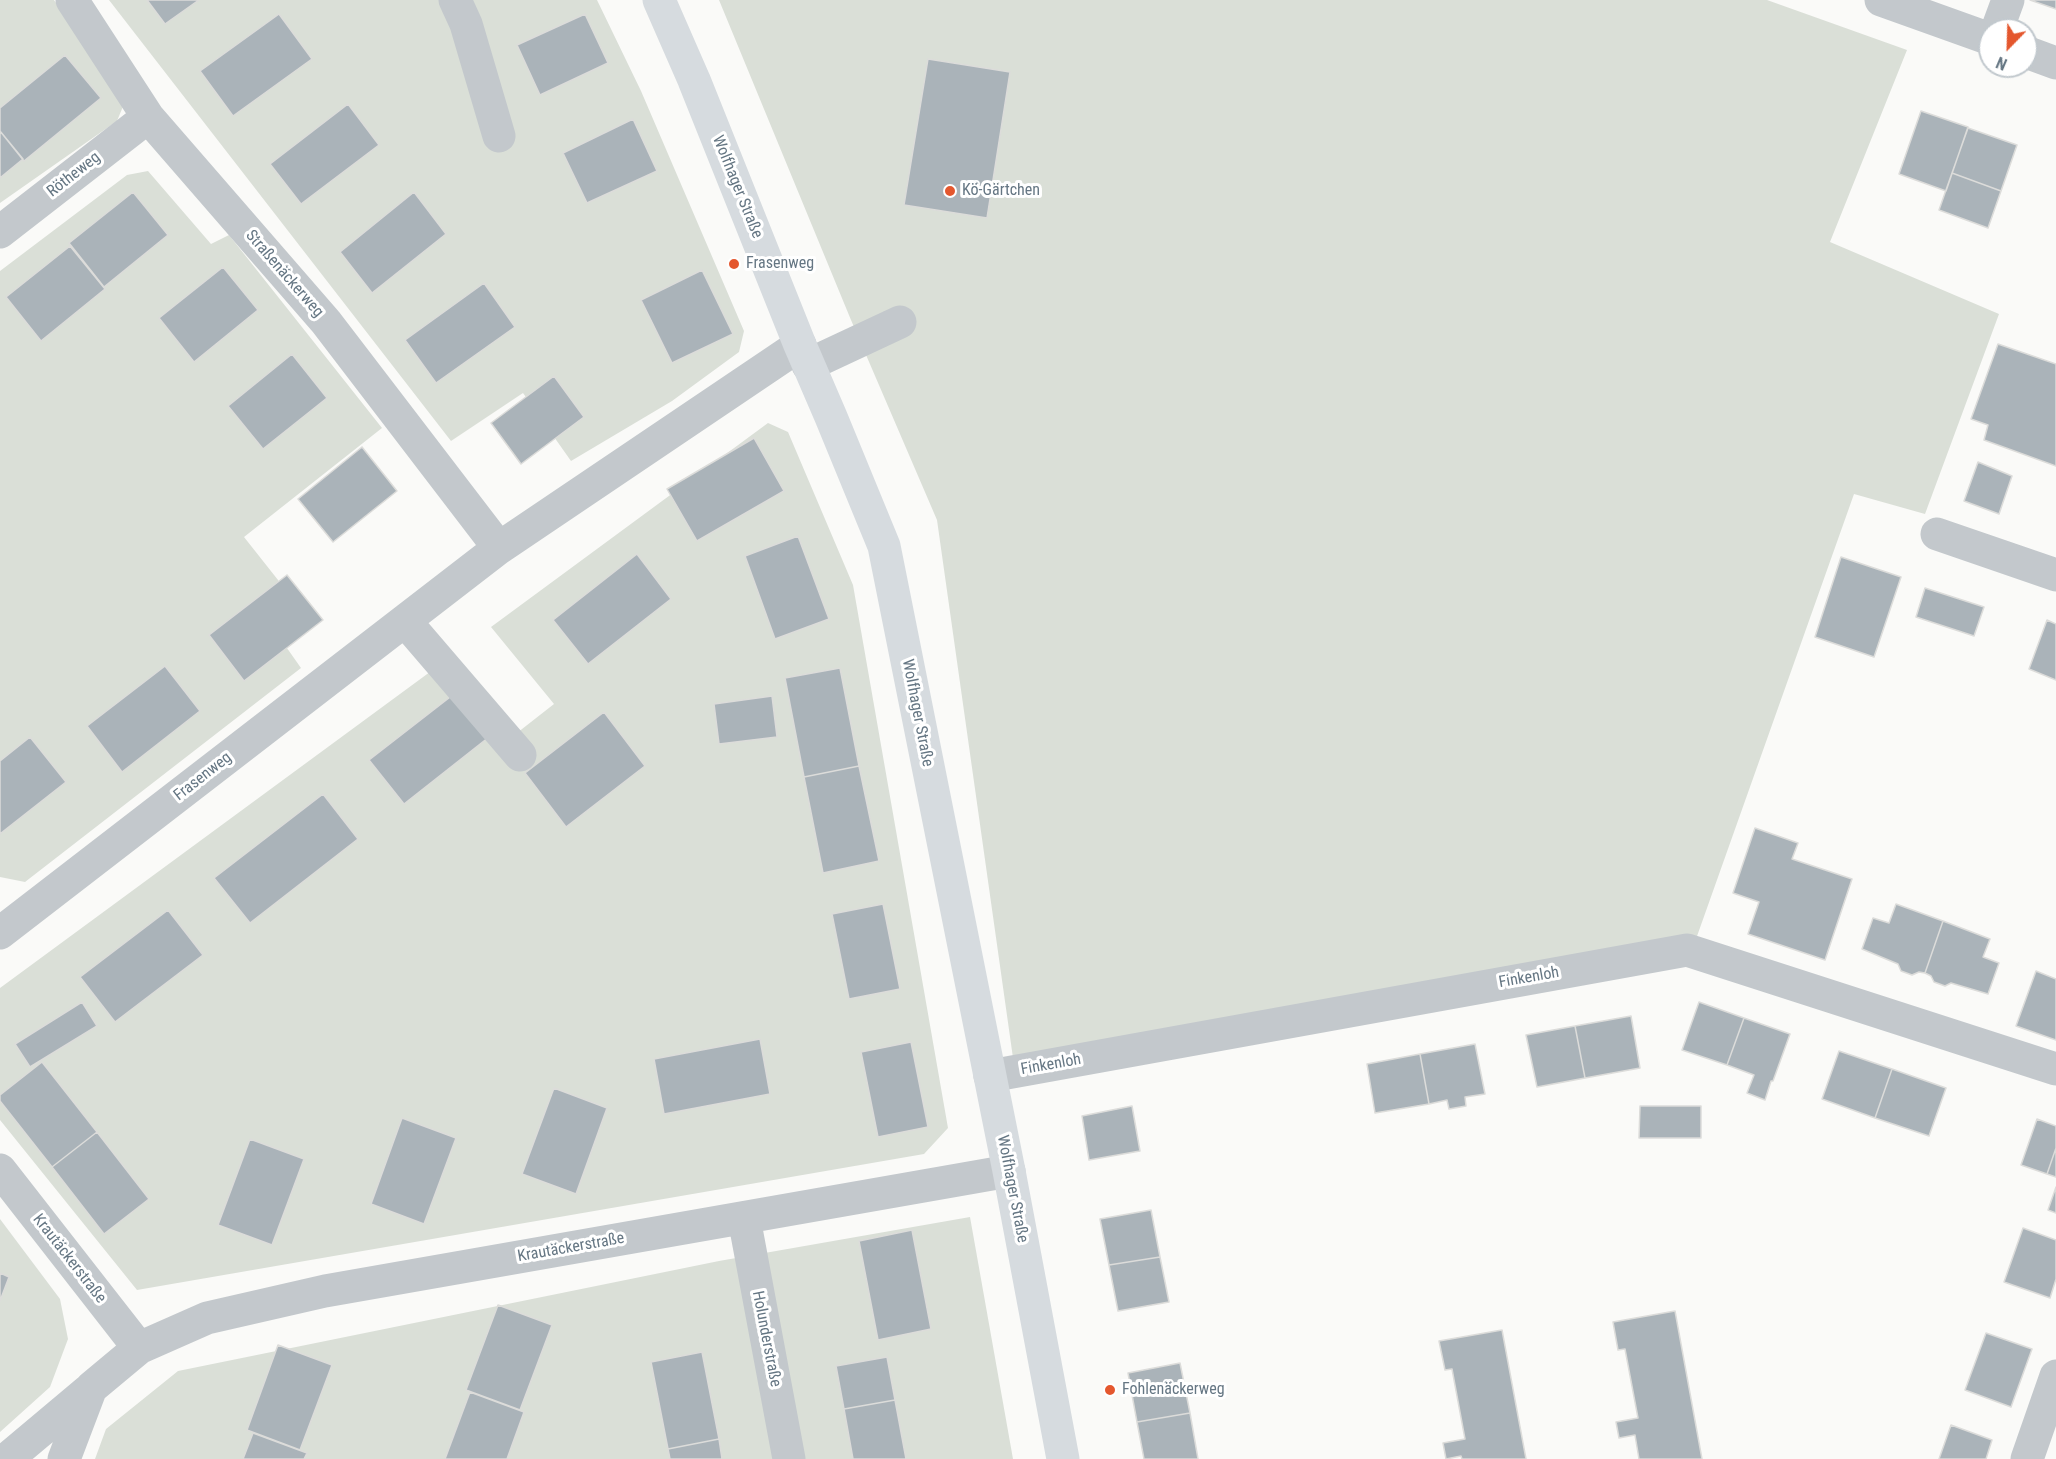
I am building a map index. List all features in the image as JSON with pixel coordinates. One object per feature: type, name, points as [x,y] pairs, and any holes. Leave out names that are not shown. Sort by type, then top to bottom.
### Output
[{"type":"main road","name":"Wolfhager Straße","points":[[659,0],[694,80],[804,355],[884,546],[1009,1171],[1063,1459]]},
{"type":"street","name":"Straßenäckerweg","points":[[72,0],[148,117],[326,322],[499,548]]},
{"type":"street","points":[[454,0],[466,24],[499,136]]},
{"type":"street","points":[[1881,0],[1978,35]]},
{"type":"street","points":[[2001,18],[2008,0]]},
{"type":"street","points":[[2038,56],[2056,63]]},
{"type":"street","name":"Rötheweg","points":[[0,232],[148,117]]},
{"type":"street","name":"Frasenweg","points":[[4,922],[499,548],[804,355],[900,322]]},
{"type":"street","points":[[1937,534],[2056,575]]},
{"type":"street","points":[[405,621],[520,755]]},
{"type":"street","name":"Finkenloh","points":[[990,1076],[1687,950],[2056,1069]]},
{"type":"street","name":"Krautäckerstraße","points":[[0,1170],[139,1348]]},
{"type":"street","name":"Krautäckerstraße","points":[[7,1459],[139,1348],[207,1318],[325,1291],[1009,1171]]},
{"type":"street","name":"Holunderstraße","points":[[744,1218],[789,1459]]},
{"type":"street","points":[[2027,1459],[2056,1376]]},
{"type":"street","name":"Krautäckerstraße","points":[[64,1459],[91,1388]]},
{"type":"shaded area","points":[[0,0],[54,0],[124,104],[117,121],[0,203]]},
{"type":"shaded area","points":[[109,0],[597,0],[641,91],[744,331],[739,352],[672,401],[571,461],[523,393],[451,441]]},
{"type":"shaded area","points":[[719,0],[1767,0],[1907,50],[1830,242],[1999,314],[1925,514],[1854,494],[1696,939],[1014,1065],[937,520],[851,320]]},
{"type":"shaded area","points":[[148,171],[211,244],[229,235],[382,428],[244,537],[297,604],[270,624],[301,668],[25,882],[0,877],[0,271],[127,175]]},
{"type":"shaded area","points":[[768,423],[788,432],[853,585],[948,1128],[924,1154],[137,1290],[0,1120],[0,988],[434,669],[508,740],[554,704],[491,627]]},
{"type":"shaded area","points":[[970,1217],[1013,1459],[95,1459],[106,1429],[178,1371],[719,1261]]},
{"type":"shaded area","points":[[0,1219],[60,1299],[68,1339],[50,1387],[0,1432]]},
{"type":"building","points":[[147,0],[199,0],[165,24]]},
{"type":"building","points":[[2030,0],[2056,0],[2056,9]]},
{"type":"building","points":[[279,14],[312,59],[233,116],[200,71]]},
{"type":"building","points":[[585,14],[608,63],[540,95],[517,45]]},
{"type":"building","points":[[65,55],[101,98],[24,161],[0,131],[0,108]]},
{"type":"building","points":[[928,59],[1010,72],[987,218],[904,205]]},
{"type":"building","points":[[348,104],[379,145],[301,204],[270,164]]},
{"type":"building","points":[[1921,111],[1968,127],[1946,191],[1899,174]]},
{"type":"building","points":[[633,119],[657,171],[587,203],[563,153]]},
{"type":"building","points":[[1968,128],[2017,145],[2001,191],[1952,173]]},
{"type":"building","points":[[0,131],[23,159],[0,178]]},
{"type":"building","points":[[1952,173],[2001,191],[1988,228],[1939,210]]},
{"type":"building","points":[[133,192],[168,235],[104,287],[69,243]]},
{"type":"building","points":[[414,192],[446,234],[372,293],[340,252]]},
{"type":"building","points":[[70,246],[105,289],[41,341],[6,297]]},
{"type":"building","points":[[223,267],[258,310],[194,362],[159,318]]},
{"type":"building","points":[[702,270],[733,334],[672,363],[641,300]]},
{"type":"building","points":[[484,283],[515,327],[436,383],[405,340]]},
{"type":"building","points":[[1998,344],[2056,364],[2056,466],[1984,440],[1988,425],[1971,419]]},
{"type":"building","points":[[292,354],[327,398],[263,449],[228,406]]},
{"type":"building","points":[[554,376],[584,417],[521,464],[491,423]]},
{"type":"building","points":[[754,438],[784,491],[697,541],[667,489]]},
{"type":"building","points":[[362,447],[397,491],[333,542],[298,499]]},
{"type":"building","points":[[1978,462],[2012,476],[1999,514],[1964,501]]},
{"type":"building","points":[[798,536],[829,619],[775,639],[745,556]]},
{"type":"building","points":[[637,554],[671,599],[588,664],[553,620]]},
{"type":"building","points":[[1841,557],[1901,577],[1874,657],[1815,637]]},
{"type":"building","points":[[287,575],[323,620],[244,681],[209,635]]},
{"type":"building","points":[[1925,588],[1984,607],[1974,636],[1916,617]]},
{"type":"building","points":[[2047,620],[2056,624],[2056,680],[2029,669]]},
{"type":"building","points":[[165,666],[200,711],[122,772],[87,726]]},
{"type":"building","points":[[840,668],[859,766],[804,777],[785,678]]},
{"type":"building","points":[[454,694],[489,737],[404,804],[369,760]]},
{"type":"building","points":[[772,696],[777,737],[719,744],[714,704]]},
{"type":"building","points":[[604,712],[645,766],[566,827],[525,773]]},
{"type":"building","points":[[30,737],[66,782],[0,834],[0,761]]},
{"type":"building","points":[[859,766],[879,861],[823,873],[804,777]]},
{"type":"building","points":[[323,794],[358,839],[250,923],[214,878]]},
{"type":"building","points":[[1755,828],[1798,843],[1792,859],[1852,879],[1825,960],[1748,934],[1759,902],[1733,893]]},
{"type":"building","points":[[883,904],[900,989],[849,999],[832,914]]},
{"type":"building","points":[[1896,904],[1943,921],[1925,973],[1919,972],[1912,975],[1901,971],[1898,964],[1862,949],[1873,918],[1889,923]]},
{"type":"building","points":[[168,910],[203,955],[115,1022],[80,977]]},
{"type":"building","points":[[1943,921],[1990,939],[1983,957],[1999,963],[1988,994],[1951,983],[1945,986],[1934,982],[1931,976],[1925,973]]},
{"type":"building","points":[[2036,971],[2056,979],[2056,1040],[2016,1026]]},
{"type":"building","points":[[82,1002],[97,1026],[30,1067],[15,1044]]},
{"type":"building","points":[[1699,1002],[1744,1018],[1727,1065],[1682,1050]]},
{"type":"building","points":[[1631,1016],[1640,1068],[1585,1078],[1575,1026]]},
{"type":"building","points":[[1744,1018],[1790,1034],[1765,1100],[1747,1093],[1754,1075],[1727,1065]]},
{"type":"building","points":[[1575,1026],[1585,1078],[1537,1087],[1526,1035]]},
{"type":"building","points":[[760,1039],[770,1094],[664,1114],[654,1059]]},
{"type":"building","points":[[911,1042],[928,1127],[878,1137],[861,1052]]},
{"type":"building","points":[[1475,1044],[1485,1094],[1465,1097],[1466,1106],[1449,1109],[1447,1100],[1429,1104],[1420,1054]]},
{"type":"building","points":[[1839,1051],[1892,1069],[1875,1118],[1822,1099]]},
{"type":"building","points":[[1420,1054],[1429,1104],[1375,1113],[1367,1064]]},
{"type":"building","points":[[42,1062],[97,1132],[52,1167],[0,1101],[0,1095]]},
{"type":"building","points":[[1892,1069],[1946,1088],[1929,1136],[1875,1118]]},
{"type":"building","points":[[554,1088],[607,1108],[576,1194],[522,1174]]},
{"type":"building","points":[[1132,1106],[1140,1151],[1089,1160],[1082,1116]]},
{"type":"building","points":[[1640,1106],[1701,1106],[1701,1138],[1639,1138]]},
{"type":"building","points":[[402,1118],[456,1138],[424,1224],[371,1204]]},
{"type":"building","points":[[2037,1119],[2056,1126],[2056,1148],[2047,1174],[2021,1165]]},
{"type":"building","points":[[97,1132],[149,1199],[104,1234],[52,1167]]},
{"type":"building","points":[[250,1139],[304,1159],[272,1245],[218,1225]]},
{"type":"building","points":[[2056,1148],[2056,1177],[2047,1174]]},
{"type":"building","points":[[2056,1187],[2056,1213],[2048,1210]]},
{"type":"building","points":[[1151,1210],[1160,1257],[1109,1265],[1100,1219]]},
{"type":"building","points":[[2023,1228],[2056,1240],[2056,1279],[2050,1298],[2004,1282]]},
{"type":"building","points":[[912,1230],[931,1329],[878,1340],[859,1241]]},
{"type":"building","points":[[1160,1257],[1169,1302],[1118,1311],[1109,1265]]},
{"type":"building","points":[[0,1273],[9,1277],[0,1301]]},
{"type":"building","points":[[498,1305],[552,1325],[520,1410],[466,1390]]},
{"type":"building","points":[[1675,1311],[1702,1459],[1639,1459],[1635,1435],[1619,1438],[1616,1422],[1638,1418],[1625,1349],[1618,1350],[1613,1322]]},
{"type":"building","points":[[1502,1330],[1526,1459],[1462,1459],[1461,1456],[1446,1459],[1443,1443],[1465,1439],[1452,1369],[1445,1370],[1439,1341]]},
{"type":"building","points":[[1986,1333],[2032,1349],[2011,1407],[1965,1390]]},
{"type":"building","points":[[278,1345],[332,1365],[300,1450],[247,1430]]},
{"type":"building","points":[[702,1352],[719,1439],[668,1449],[651,1362]]},
{"type":"building","points":[[887,1357],[895,1400],[844,1409],[836,1366]]},
{"type":"building","points":[[1180,1363],[1190,1413],[1137,1422],[1128,1373]]},
{"type":"building","points":[[470,1392],[524,1412],[507,1459],[445,1459]]},
{"type":"building","points":[[895,1400],[906,1459],[853,1459],[844,1409]]},
{"type":"building","points":[[1190,1413],[1198,1459],[1144,1459],[1137,1422]]},
{"type":"building","points":[[1951,1425],[1992,1440],[1986,1459],[1939,1459]]},
{"type":"building","points":[[253,1433],[307,1453],[304,1459],[243,1459]]},
{"type":"building","points":[[719,1439],[722,1459],[670,1459],[668,1449]]},
{"type":"place","name":"Kö-Gärtchen","points":[[950,191]]},
{"type":"place","name":"Frasenweg","points":[[734,264]]},
{"type":"place","name":"Fohlenäckerweg","points":[[1110,1390]]}]
